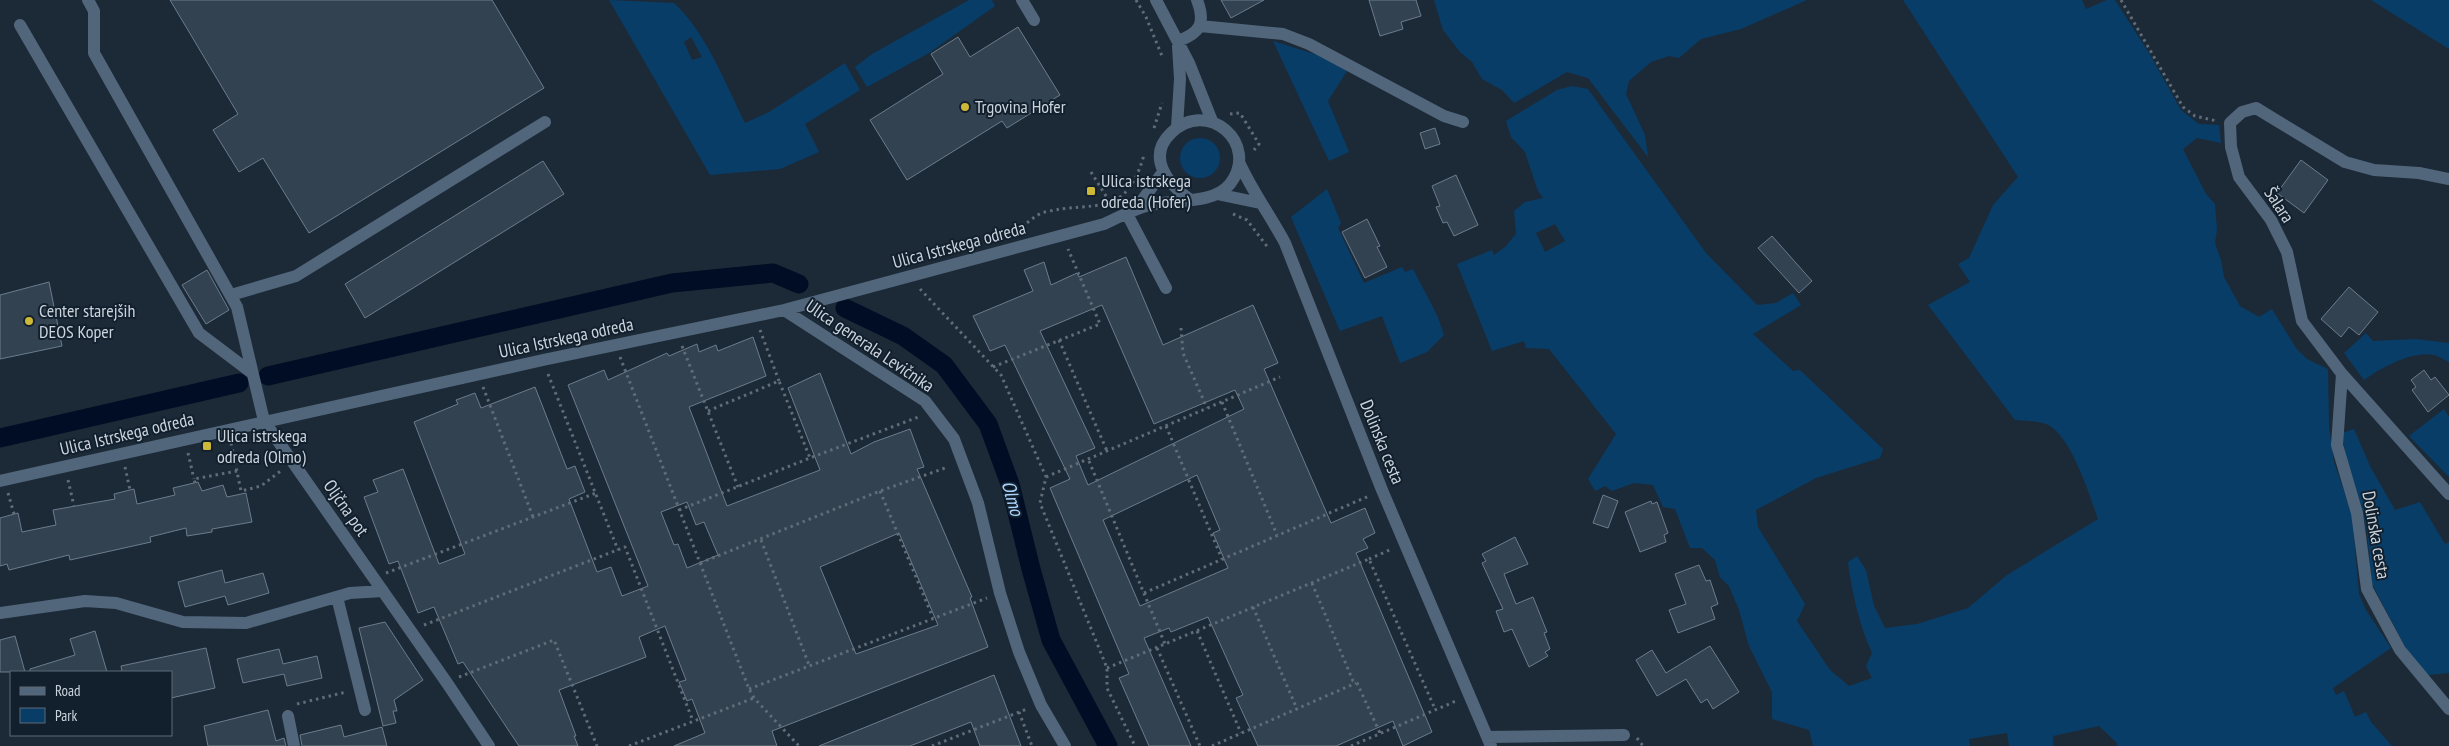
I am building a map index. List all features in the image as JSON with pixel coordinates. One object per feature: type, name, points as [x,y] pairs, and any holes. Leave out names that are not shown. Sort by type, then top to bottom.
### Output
[{"type":"street","points":[[88,0],[94,11],[94,53],[237,307],[264,422]]},
{"type":"street","points":[[1022,0],[1034,20]]},
{"type":"street","points":[[1156,0],[1197,82],[1212,121]]},
{"type":"street","points":[[1178,41],[1196,33],[1200,26],[1199,3]]},
{"type":"street","points":[[20,25],[199,333],[252,373]]},
{"type":"street","points":[[1200,26],[1283,34],[1318,48],[1444,116],[1463,122]]},
{"type":"street","points":[[1177,127],[1180,79],[1178,41]]},
{"type":"street","points":[[2230,122],[2242,112],[2256,108],[2344,162],[2374,170],[2419,173],[2449,180]]},
{"type":"street","points":[[1189,199],[1169,182],[1163,172],[1161,159],[1162,147],[1168,136],[1187,121],[1200,119],[1212,121],[1223,127],[1232,136],[1238,149],[1239,162],[1236,175],[1228,186],[1217,194]]},
{"type":"street","points":[[230,295],[296,276],[545,122]]},
{"type":"street","name":"Šalara","points":[[2230,122],[2231,147],[2239,177],[2271,220],[2288,252],[2302,321],[2342,374],[2449,494]]},
{"type":"street","name":"Dolinska cesta","points":[[1239,162],[1260,203],[1285,243],[1386,499],[1488,743],[1624,735]]},
{"type":"street","points":[[1127,214],[1163,172]]},
{"type":"street","points":[[1127,214],[1150,205],[1217,194],[1260,203]]},
{"type":"street","points":[[1127,214],[1166,288]]},
{"type":"street","name":"Ulica Istrskega odreda","points":[[3,480],[543,360],[784,310],[1104,224],[1127,214]]},
{"type":"street","name":"Ulica generala Levičnika","points":[[784,310],[925,402],[954,439],[978,503],[1000,593],[1019,652],[1041,705],[1065,746]]},
{"type":"street","name":"Dolinska cesta","points":[[2342,374],[2337,445],[2357,513],[2367,589],[2400,650],[2449,708]]},
{"type":"street","name":"Oljčna pot","points":[[264,422],[447,683],[483,744]]},
{"type":"street","points":[[0,613],[85,601],[116,603],[183,622],[246,623],[350,593],[383,591]]},
{"type":"street","points":[[337,597],[365,710]]},
{"type":"street","points":[[288,716],[294,746]]},
{"type":"path","points":[[1136,0],[1163,58]]},
{"type":"path","points":[[2121,0],[2183,107],[2195,116],[2230,122]]},
{"type":"path","points":[[1153,131],[1165,94]]},
{"type":"path","points":[[1134,183],[1141,170],[1147,149]]},
{"type":"path","points":[[1091,172],[1127,214]]},
{"type":"path","points":[[1230,212],[1247,220],[1273,255]]},
{"type":"path","points":[[993,367],[1100,324],[1062,235]]},
{"type":"path","points":[[908,277],[1001,375],[1046,477],[1040,502],[1107,668],[1106,688],[1135,746]]},
{"type":"path","points":[[754,316],[810,458]]},
{"type":"path","points":[[1181,328],[1183,353],[1207,408]]},
{"type":"path","points":[[677,332],[738,487]]},
{"type":"path","points":[[1060,340],[1107,451]]},
{"type":"path","points":[[616,346],[749,689],[754,698],[799,746]]},
{"type":"path","points":[[543,360],[618,550]]},
{"type":"path","points":[[479,375],[533,518]]},
{"type":"path","points":[[1046,477],[1280,377]]},
{"type":"path","points":[[708,411],[779,381]]},
{"type":"path","points":[[1222,402],[1277,535]]},
{"type":"path","points":[[679,510],[933,412]]},
{"type":"path","points":[[1166,426],[1222,559]]},
{"type":"path","points":[[228,429],[241,492],[262,486],[273,475],[293,463]]},
{"type":"path","points":[[185,439],[195,481],[237,471]]},
{"type":"path","points":[[122,453],[130,490]]},
{"type":"path","points":[[1089,461],[1165,644]]},
{"type":"path","points":[[700,564],[880,491],[962,462]]},
{"type":"path","points":[[64,466],[74,506]]},
{"type":"path","points":[[3,480],[14,514]]},
{"type":"path","points":[[1144,593],[1369,496],[1366,487]]},
{"type":"path","points":[[880,491],[933,618]]},
{"type":"path","points":[[373,578],[596,493]]},
{"type":"path","points":[[762,540],[809,665]]},
{"type":"path","points":[[410,631],[625,547],[693,721]]},
{"type":"path","points":[[1107,668],[1392,549]]},
{"type":"path","points":[[1369,559],[1435,709]]},
{"type":"path","points":[[1312,583],[1353,681],[1356,683],[1380,733]]},
{"type":"path","points":[[749,689],[1000,593]]},
{"type":"path","points":[[1253,608],[1297,709]]},
{"type":"path","points":[[1197,631],[1241,733]]},
{"type":"path","points":[[447,683],[468,672],[554,640],[596,746]]},
{"type":"path","points":[[1157,648],[1200,746]]},
{"type":"path","points":[[1212,746],[1356,683]]},
{"type":"path","points":[[288,716],[294,705],[360,689]]},
{"type":"path","points":[[629,746],[754,698]]},
{"type":"path","points":[[1351,746],[1456,701]]},
{"type":"path","points":[[932,746],[1041,705]]},
{"type":"path","points":[[1019,712],[1032,746]]},
{"type":"green space","points":[[609,0],[674,3],[706,44],[745,123],[769,112],[845,63],[860,90],[805,124],[819,152],[780,169],[710,175]],"holes":[[[691,37],[702,57],[692,60],[684,42]]]},
{"type":"green space","points":[[969,0],[992,0],[995,6],[929,53],[867,87],[855,67],[872,54]]},
{"type":"green space","points":[[1434,0],[1807,0],[1741,29],[1701,39],[1679,58],[1669,56],[1651,62],[1629,81],[1626,94],[1645,135],[1648,157],[1588,78],[1567,72],[1514,103],[1502,90],[1482,79],[1472,62],[1460,52],[1443,30]]},
{"type":"green space","points":[[1903,0],[2082,0],[2086,9],[2107,0],[2115,0],[2149,53],[2181,110],[2199,124],[2219,125],[2221,143],[2197,138],[2183,149],[2206,194],[2215,204],[2217,230],[2215,243],[2224,277],[2240,306],[2259,317],[2272,309],[2296,348],[2307,359],[2328,369],[2329,427],[2334,462],[2352,514],[2359,594],[2366,610],[2391,648],[2333,688],[2336,695],[2344,691],[2355,717],[2366,712],[2371,722],[2392,746],[2117,746],[2117,743],[2099,726],[2053,736],[2053,746],[2009,746],[2007,733],[1969,739],[1970,746],[1813,746],[1809,730],[1772,719],[1772,692],[1749,646],[1739,610],[1729,586],[1720,577],[1715,560],[1702,548],[1690,548],[1675,509],[1663,507],[1653,485],[1634,483],[1612,491],[1605,486],[1595,491],[1588,479],[1616,434],[1549,349],[1526,348],[1524,341],[1492,351],[1457,264],[1492,250],[1494,255],[1505,247],[1516,234],[1514,211],[1525,202],[1543,198],[1538,191],[1525,152],[1511,137],[1506,121],[1557,90],[1572,86],[1588,89],[1706,253],[1757,305],[1776,303],[1793,293],[1801,305],[1753,334],[1793,371],[1800,370],[1883,449],[1880,458],[1816,478],[1756,510],[1758,527],[1805,604],[1797,621],[1830,670],[1849,686],[1872,678],[1866,666],[1872,653],[1863,631],[1848,562],[1857,556],[1866,570],[1874,606],[1885,628],[1917,624],[1968,608],[2007,575],[2098,519],[2085,483],[2066,443],[2050,426],[2043,423],[2015,420],[1928,305],[1970,282],[1958,264],[1969,258],[1993,205],[2018,177]],"holes":[[[1555,224],[1565,241],[1545,252],[1536,233]]]},
{"type":"green space","points":[[2371,0],[2449,0],[2449,49]]},
{"type":"green space","points":[[1273,41],[1327,58],[1347,71],[1328,101],[1349,152],[1329,161]]},
{"type":"green space","points":[[1196,138],[1204,138],[1211,141],[1217,147],[1220,158],[1217,169],[1211,175],[1204,178],[1196,178],[1189,175],[1183,169],[1180,162],[1180,154],[1183,147],[1189,141]]},
{"type":"green space","points":[[1327,189],[1341,223],[1338,228],[1364,283],[1402,267],[1405,272],[1413,269],[1437,315],[1444,335],[1427,352],[1400,363],[1382,316],[1340,331],[1291,217]]},
{"type":"green space","points":[[2366,333],[2373,341],[2416,339],[2449,343],[2449,362],[2434,355],[2416,355],[2388,365],[2364,380],[2344,353]]},
{"type":"green space","points":[[2444,409],[2449,417],[2449,477],[2409,436]]},
{"type":"green space","points":[[2354,429],[2370,466],[2395,510],[2420,502],[2445,544],[2449,542],[2449,673],[2427,675],[2411,658],[2372,584],[2367,532],[2346,457],[2342,433]]},
{"type":"building","points":[[170,0],[492,0],[544,88],[309,233],[263,158],[239,172],[213,130],[238,114]]},
{"type":"building","points":[[1221,0],[1264,0],[1231,18]]},
{"type":"building","points":[[1369,0],[1416,0],[1421,16],[1401,22],[1403,29],[1380,36]]},
{"type":"building","name":"Trgovina Hofer","points":[[1018,27],[1060,95],[1007,128],[1002,121],[907,180],[870,120],[943,74],[931,54],[958,37],[970,57]]},
{"type":"building","points":[[1435,128],[1440,144],[1425,149],[1420,133]]},
{"type":"building","points":[[2301,160],[2328,180],[2304,213],[2277,193]]},
{"type":"building","points":[[543,161],[564,194],[365,318],[345,284]]},
{"type":"building","points":[[1456,175],[1478,225],[1454,236],[1447,222],[1443,223],[1436,207],[1440,206],[1432,186]]},
{"type":"building","points":[[1367,219],[1380,246],[1377,247],[1387,267],[1365,278],[1342,232]]},
{"type":"building","points":[[1772,236],[1812,281],[1799,293],[1758,248]]},
{"type":"building","points":[[1126,257],[1163,345],[1253,305],[1278,363],[1264,369],[1331,523],[1365,508],[1375,533],[1363,539],[1368,548],[1356,553],[1432,732],[1403,746],[1393,721],[1336,746],[1258,746],[1236,698],[1243,695],[1208,617],[1171,632],[1169,628],[1144,638],[1191,746],[1149,746],[1119,678],[1129,674],[1050,488],[1070,479],[1005,345],[990,351],[973,316],[1033,291],[1024,270],[1044,262],[1051,285],[1077,273],[1079,277]],"holes":[[[1102,305],[1154,424],[1235,390],[1244,409],[1088,485],[1076,456],[1095,448],[1040,331]],[[1197,475],[1220,530],[1213,533],[1228,568],[1140,606],[1103,520]]]},
{"type":"building","points":[[207,270],[229,310],[206,324],[182,285]]},
{"type":"building","name":"Center starejših DEOS Koper","points":[[49,282],[62,346],[0,359],[0,295]]},
{"type":"building","points":[[2349,287],[2378,312],[2359,335],[2349,327],[2341,337],[2321,319]]},
{"type":"building","points":[[753,337],[766,376],[689,407],[727,506],[820,470],[788,388],[820,373],[851,454],[874,442],[910,429],[924,467],[917,469],[972,597],[970,598],[988,647],[772,731],[777,746],[674,746],[705,733],[692,699],[687,701],[679,682],[686,680],[665,626],[639,637],[646,657],[559,690],[578,746],[519,746],[463,662],[458,664],[434,607],[418,613],[398,561],[389,564],[364,497],[378,492],[373,480],[403,469],[439,564],[465,554],[414,422],[458,404],[456,400],[475,393],[481,408],[535,387],[567,469],[575,466],[585,492],[569,499],[597,572],[611,567],[622,596],[648,586],[568,385],[604,370],[608,380],[667,353],[669,356],[697,344],[699,352],[716,345],[718,351]],"holes":[[[687,502],[696,525],[704,522],[718,555],[687,568],[678,544],[674,545],[661,512]],[[899,533],[938,625],[856,654],[820,567]]]},
{"type":"building","points":[[2424,370],[2431,380],[2435,377],[2449,395],[2428,412],[2412,390],[2416,387],[2411,380]]},
{"type":"building","points":[[198,482],[202,491],[223,485],[227,497],[246,493],[252,522],[212,529],[212,532],[187,536],[186,528],[150,537],[151,542],[70,560],[69,555],[9,570],[7,564],[0,566],[0,518],[18,513],[22,532],[56,525],[53,510],[115,499],[114,494],[134,489],[137,504],[175,495],[173,488]]},
{"type":"building","points":[[1603,495],[1618,501],[1608,528],[1593,523]]},
{"type":"building","points":[[1651,501],[1652,504],[1657,502],[1668,533],[1664,535],[1666,542],[1640,552],[1625,512]]},
{"type":"building","points":[[1515,537],[1528,564],[1504,574],[1516,604],[1533,597],[1547,632],[1544,633],[1550,649],[1545,652],[1548,656],[1529,667],[1512,629],[1504,632],[1496,611],[1503,609],[1482,563],[1486,561],[1482,554]]},
{"type":"building","points":[[1699,565],[1706,581],[1710,580],[1718,604],[1711,607],[1715,619],[1678,633],[1669,610],[1686,604],[1675,574]]},
{"type":"building","points":[[222,570],[225,583],[263,573],[269,593],[228,605],[225,596],[185,607],[178,582]]},
{"type":"building","points":[[385,622],[423,680],[394,700],[397,711],[393,711],[396,723],[383,726],[359,628]]},
{"type":"building","points":[[95,631],[107,671],[30,671],[30,669],[75,655],[70,639]]},
{"type":"building","points":[[15,636],[25,671],[0,672],[0,640]]},
{"type":"building","points":[[1710,646],[1739,692],[1713,709],[1707,699],[1701,703],[1686,679],[1657,696],[1636,660],[1652,650],[1666,673]]},
{"type":"building","points":[[206,648],[215,688],[172,698],[172,671],[122,671],[121,666]]},
{"type":"building","points":[[279,649],[283,664],[317,656],[322,678],[287,686],[284,674],[243,683],[237,659]]},
{"type":"building","points":[[994,675],[1021,746],[980,746],[971,722],[910,746],[819,746]]},
{"type":"building","points":[[268,710],[276,741],[284,738],[286,746],[208,746],[204,726]]},
{"type":"building","points":[[341,725],[344,737],[382,727],[387,746],[302,746],[300,735]]},
{"type":"waterway","points":[[268,376],[672,283],[773,273],[799,284]]},
{"type":"waterway","name":"Olmo","points":[[845,308],[903,336],[944,365],[988,424],[1010,484],[1051,640],[1108,746]]},
{"type":"waterway","points":[[0,438],[239,383]]},
{"type":"place","name":"Trgovina Hofer","points":[[965,107]]},
{"type":"place","name":"Ulica istrskega odreda (Hofer)","points":[[1091,191]]},
{"type":"place","name":"Center starejših DEOS Koper","points":[[29,321]]},
{"type":"place","name":"Ulica istrskega odreda (Olmo)","points":[[207,446]]}]
